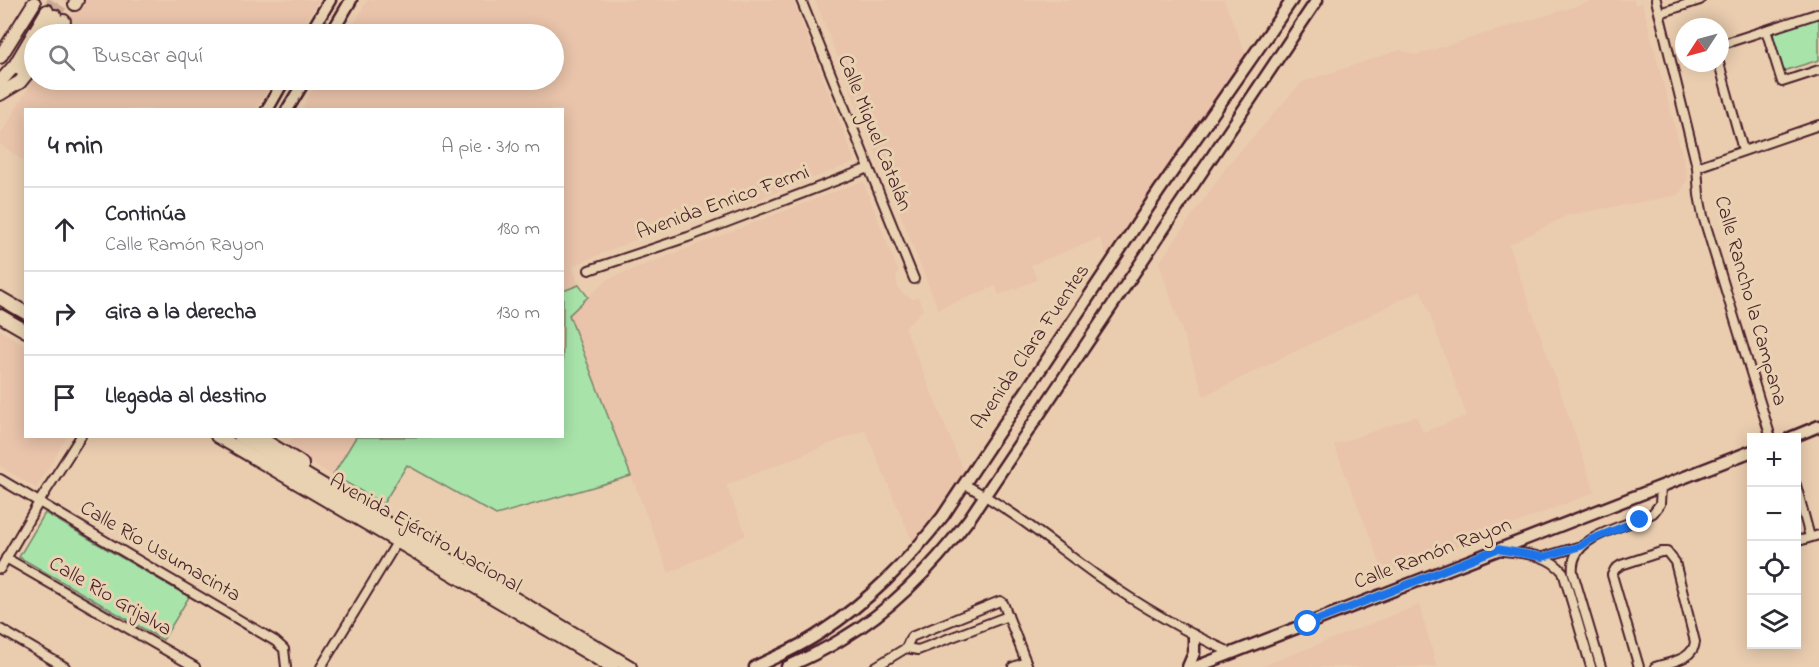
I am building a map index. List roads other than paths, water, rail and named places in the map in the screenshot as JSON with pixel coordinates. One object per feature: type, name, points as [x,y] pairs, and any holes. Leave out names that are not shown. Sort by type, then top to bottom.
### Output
[{"type":"main road","points":[[45,24],[48,12]]},
{"type":"main road","points":[[48,12],[52,24]]},
{"type":"main road","points":[[35,24],[48,12]]},
{"type":"main road","points":[[39,24],[48,12]]},
{"type":"main road","points":[[40,24],[48,12]]},
{"type":"main road","points":[[0,57],[24,34]]},
{"type":"main road","points":[[0,73],[24,42]]},
{"type":"main road","points":[[0,82],[24,50]]},
{"type":"main road","points":[[0,89],[16,76],[24,64]]},
{"type":"main road","points":[[0,94],[20,82],[24,77]]},
{"type":"main road","points":[[0,298],[24,312]]},
{"type":"main road","points":[[0,316],[24,330]]},
{"type":"main road","name":"Avenida Ejército Nacional","points":[[221,438],[400,536],[630,667]]},
{"type":"main road","name":"Avenida Ejército Nacional","points":[[243,438],[612,667]]},
{"type":"main road","points":[[260,438],[302,464],[303,473]]},
{"type":"street","points":[[316,24],[330,0]]},
{"type":"street","points":[[337,24],[351,0]]},
{"type":"street","name":"Calle Miguel Catalán","points":[[801,0],[914,279]]},
{"type":"street","name":"Avenida Clara Fuentes","points":[[755,667],[820,634],[861,604],[888,580],[919,547],[943,516],[1159,191],[1292,0]]},
{"type":"street","name":"Avenida Clara Fuentes","points":[[787,667],[847,637],[903,593],[949,546],[1317,0]]},
{"type":"street","name":"Calle Rancho la Campana","points":[[1656,0],[1697,167],[1703,216],[1769,433]]},
{"type":"street","points":[[1660,14],[1700,0]]},
{"type":"street","points":[[1729,42],[1819,13]]},
{"type":"street","points":[[1766,30],[1782,82],[1819,70]]},
{"type":"street","points":[[1721,72],[1743,150]]},
{"type":"street","points":[[268,108],[278,90]]},
{"type":"street","points":[[288,108],[298,90]]},
{"type":"street","points":[[1697,167],[1819,125]]},
{"type":"street","name":"Avenida Enrico Fermi","points":[[589,270],[688,237],[869,168]]},
{"type":"street","points":[[1801,433],[1819,426]]},
{"type":"street","points":[[0,569],[80,438]]},
{"type":"street","name":"Calle Ramón Rayon","points":[[1196,667],[1747,453]]},
{"type":"street","name":"Calle Río Usumacinta","points":[[0,478],[275,641],[284,649],[286,667]]},
{"type":"street","points":[[964,483],[985,495],[1100,578],[1194,636],[1232,653]]},
{"type":"street","points":[[1543,557],[1581,546],[1653,513],[1660,504],[1661,486]]},
{"type":"street","points":[[1798,487],[1810,537]]},
{"type":"street","points":[[1801,538],[1819,535]]},
{"type":"street","points":[[321,667],[400,536]]},
{"type":"street","points":[[1581,546],[1573,558],[1573,573],[1601,667]]},
{"type":"street","points":[[1497,549],[1543,557],[1555,564],[1565,578],[1591,667]]},
{"type":"street","points":[[1639,667],[1612,575],[1621,565],[1661,552],[1671,555],[1675,562],[1695,642],[1694,648],[1687,657],[1655,667]]},
{"type":"street","name":"Calle Río Grijalva","points":[[6,558],[195,667]]},
{"type":"street","points":[[875,667],[906,648],[911,638],[999,602],[1003,603],[1027,664],[1013,667]]},
{"type":"street","points":[[906,648],[918,650],[1008,616]]},
{"type":"street","points":[[0,629],[65,667]]},
{"type":"street","points":[[1188,667],[1194,653],[1194,636]]},
{"type":"tunnel","points":[[47,11],[54,0]]},
{"type":"tunnel","points":[[55,16],[64,0]]}]
